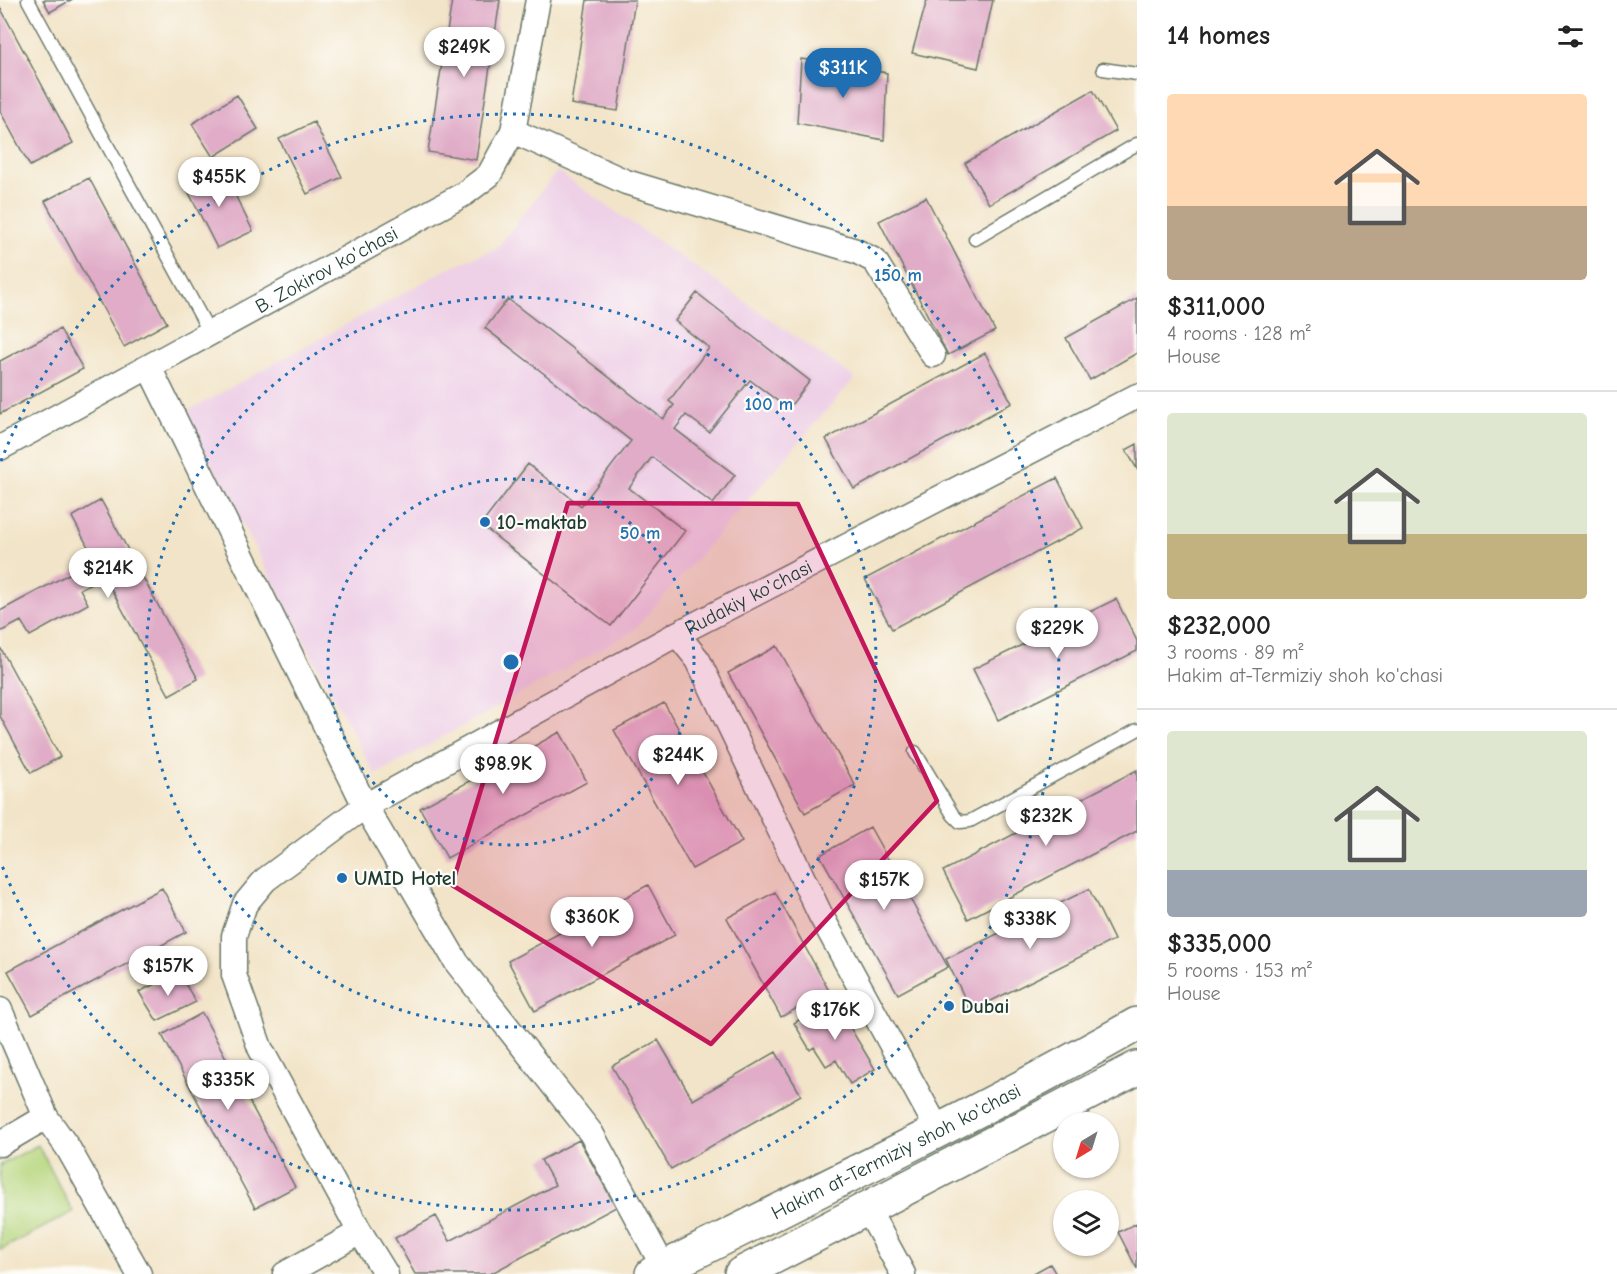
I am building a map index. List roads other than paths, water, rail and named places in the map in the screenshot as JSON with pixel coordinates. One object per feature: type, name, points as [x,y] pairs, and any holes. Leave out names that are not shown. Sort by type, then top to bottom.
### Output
[{"type":"main road","name":"Hakim at-Termiziy shoh ko'chasi","points":[[658,1271],[938,1130],[1083,1055],[1137,1024]]},
{"type":"main road","name":"Hakim at-Termiziy shoh ko'chasi","points":[[741,1274],[1137,1068]]},
{"type":"street","name":"B. Zokirov ko'chasi","points":[[0,448],[464,194],[489,175],[513,131],[538,0]]},
{"type":"street","points":[[513,131],[626,182],[856,250],[874,261],[933,356]]},
{"type":"street","points":[[149,367],[365,806],[457,963],[591,1133],[658,1271]]},
{"type":"street","name":"Rudakiy ko'chasi","points":[[386,1274],[360,1232],[260,1048],[234,975],[234,936],[244,904],[264,880],[365,806],[677,634],[1137,396]]},
{"type":"street","points":[[677,634],[698,660],[820,914],[938,1130]]},
{"type":"street","points":[[0,1010],[46,1117],[68,1148],[139,1274]]},
{"type":"street","points":[[0,1144],[46,1117]]},
{"type":"street","points":[[867,1208],[903,1274]]},
{"type":"street","points":[[285,1274],[360,1232]]},
{"type":"lane","points":[[28,0],[210,333]]},
{"type":"lane","points":[[1103,69],[1137,74]]},
{"type":"lane","points":[[975,239],[1137,144]]},
{"type":"lane","points":[[915,752],[953,815],[960,822],[970,821],[1137,730]]},
{"type":"place","name":"10-maktab","points":[[485,522]]},
{"type":"place","name":"UMID Hotel","points":[[342,878]]},
{"type":"place","name":"Dubai","points":[[949,1006]]}]
